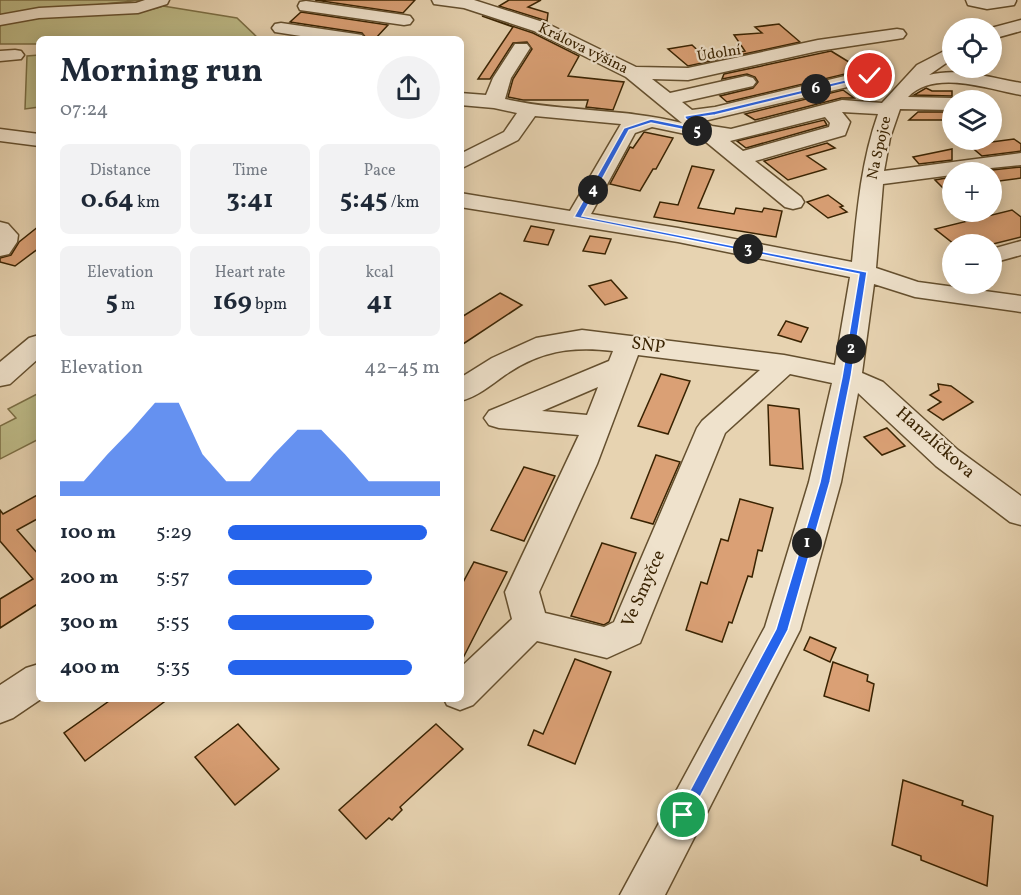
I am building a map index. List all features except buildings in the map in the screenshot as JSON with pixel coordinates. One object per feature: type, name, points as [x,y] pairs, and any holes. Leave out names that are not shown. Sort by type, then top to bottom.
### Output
[{"type":"street","points":[[0,20],[49,12],[138,8],[161,0]]},
{"type":"street","points":[[347,36],[293,17],[398,24],[353,0]]},
{"type":"street","name":"Králova výšina","points":[[440,0],[466,3],[540,27],[639,79],[793,202]]},
{"type":"street","points":[[974,1],[987,4],[1012,3]]},
{"type":"street","points":[[1002,31],[1021,25]]},
{"type":"street","points":[[581,66],[614,78],[639,79],[649,71],[685,74],[866,35],[891,42],[851,58]]},
{"type":"street","name":"Údolní","points":[[639,79],[637,68],[741,51],[807,37]]},
{"type":"street","points":[[494,102],[502,78],[521,48]]},
{"type":"street","name":"Na Spojce","points":[[642,895],[782,630],[825,482],[847,377],[863,272],[872,179],[880,138],[891,106],[924,69],[942,58]]},
{"type":"street","points":[[687,117],[715,113],[870,76]]},
{"type":"street","points":[[908,86],[942,77],[961,78],[1021,90]]},
{"type":"street","points":[[667,100],[759,79]]},
{"type":"street","points":[[464,99],[494,102],[529,110],[651,121],[730,135],[842,106],[942,104]]},
{"type":"street","points":[[739,159],[838,131],[840,122],[829,108]]},
{"type":"street","points":[[464,161],[511,136],[529,110]]},
{"type":"street","points":[[578,217],[627,129],[651,121]]},
{"type":"street","points":[[0,153],[20,137]]},
{"type":"street","points":[[872,179],[1021,159]]},
{"type":"street","points":[[758,174],[799,164]]},
{"type":"street","points":[[464,201],[578,217],[863,272],[915,289],[1021,304]]},
{"type":"street","points":[[0,229],[6,236],[5,243],[0,249]]},
{"type":"street","points":[[1002,253],[1021,248]]},
{"type":"street","points":[[863,272],[942,278]]},
{"type":"street","points":[[1002,286],[1021,288]]},
{"type":"street","name":"SNP","points":[[464,390],[502,364],[546,344],[582,339],[625,355],[784,364],[847,377]]},
{"type":"street","points":[[0,377],[36,347]]},
{"type":"street","points":[[597,426],[499,418],[625,355]]},
{"type":"street","points":[[464,689],[531,624],[522,592],[582,464],[625,355]]},
{"type":"street","name":"Ve Smyčce","points":[[531,624],[607,643],[627,632],[712,428],[784,364]]},
{"type":"street","name":"Hanzlíčkova","points":[[847,377],[873,389],[947,458],[1021,513]]},
{"type":"street","points":[[0,706],[36,682]]},
{"type":"shaded area","points":[[0,0],[142,0],[0,15]]},
{"type":"shaded area","points":[[163,6],[237,18],[256,36],[36,36],[36,44],[0,44],[0,25],[56,15],[150,10]]},
{"type":"shaded area","points":[[36,55],[36,107],[25,109],[27,56]]},
{"type":"shaded area","points":[[36,395],[36,441],[0,459],[0,426],[16,418],[8,409]]},
{"type":"route","points":[[683,815],[782,630],[825,482],[847,377],[863,272],[578,217],[627,129],[651,121],[705,132],[687,117],[715,113],[870,76]]}]
